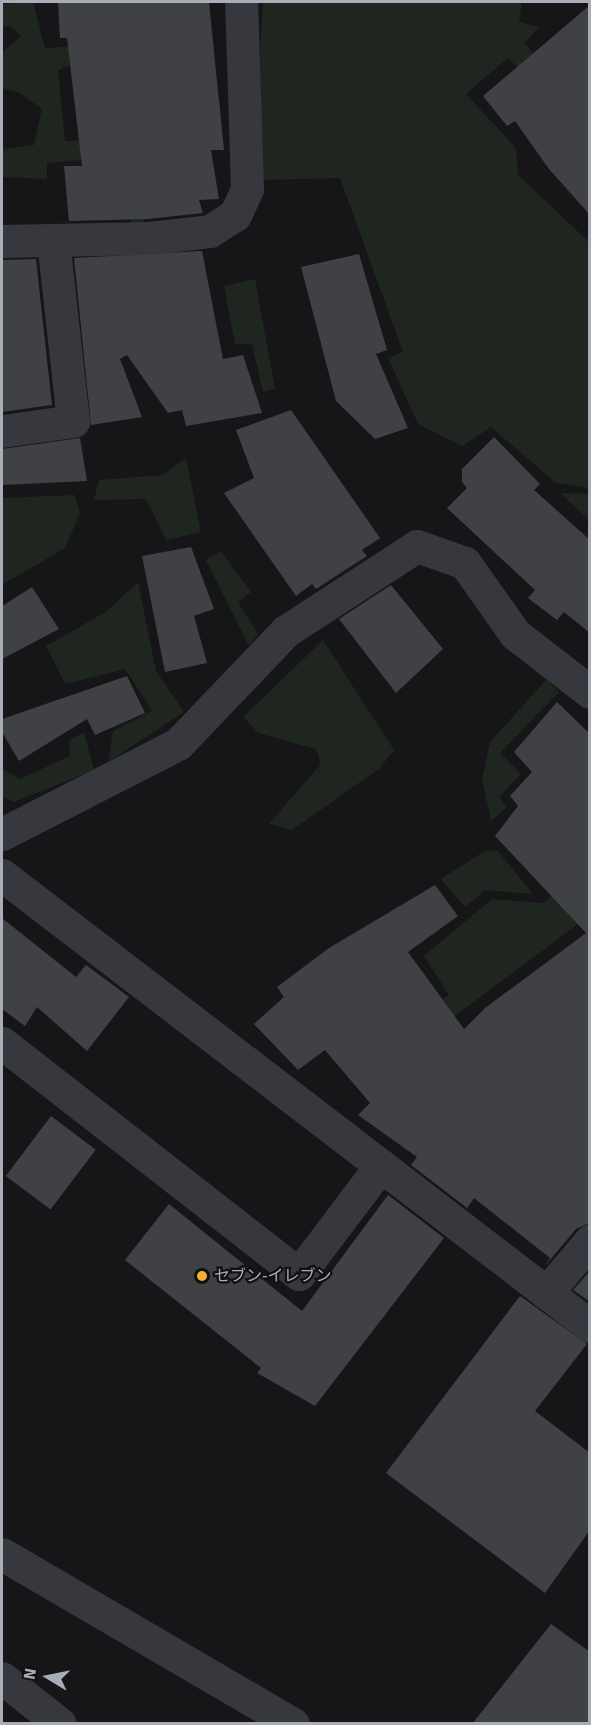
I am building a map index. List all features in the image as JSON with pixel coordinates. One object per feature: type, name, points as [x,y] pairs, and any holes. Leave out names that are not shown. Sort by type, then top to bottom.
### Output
[{"type":"street","points":[[2,241],[53,241],[210,231],[235,215],[247,189],[241,2]]},
{"type":"street","points":[[2,431],[73,421],[53,241]]},
{"type":"street","points":[[2,834],[178,744],[286,631],[417,546],[465,563],[515,634],[590,692]]},
{"type":"street","points":[[2,875],[590,1326]]},
{"type":"street","points":[[2,1043],[299,1274],[381,1165]]},
{"type":"street","points":[[546,1293],[590,1241]]},
{"type":"street","points":[[2,1554],[292,1724]]},
{"type":"street","points":[[2,1678],[60,1724]]},
{"type":"shaded area","points":[[33,2],[45,48],[83,46],[82,61],[58,70],[65,141],[137,137],[144,224],[131,223],[121,157],[47,163],[47,179],[2,177],[2,149],[34,145],[42,109],[18,92],[2,88],[2,53],[21,36],[10,26],[2,27],[2,4]]},
{"type":"shaded area","points":[[263,2],[522,2],[519,22],[539,27],[525,43],[571,100],[562,109],[508,58],[466,94],[516,148],[518,175],[589,242],[589,488],[556,483],[491,427],[462,446],[418,424],[388,358],[403,352],[340,178],[262,180],[260,48]]},
{"type":"shaded area","points":[[255,279],[275,389],[263,392],[252,344],[235,344],[224,286]]},
{"type":"shaded area","points":[[186,458],[201,532],[166,540],[146,499],[94,500],[99,480],[163,475]]},
{"type":"shaded area","points":[[560,493],[589,494],[589,520]]},
{"type":"shaded area","points":[[75,495],[80,514],[65,548],[2,585],[2,498]]},
{"type":"shaded area","points":[[221,551],[251,592],[238,602],[258,634],[249,646],[206,560]]},
{"type":"shaded area","points":[[138,582],[156,671],[184,712],[108,762],[113,731],[152,711],[125,669],[65,684],[46,646],[107,611]]},
{"type":"shaded area","points":[[323,640],[394,750],[380,768],[292,830],[269,824],[321,764],[316,749],[258,733],[243,717]]},
{"type":"shaded area","points":[[547,679],[559,692],[500,753],[521,774],[499,797],[507,807],[491,821],[482,779],[490,742]]},
{"type":"shaded area","points":[[84,732],[94,770],[14,802],[2,797],[2,769],[20,779],[70,756],[69,740]]},
{"type":"shaded area","points":[[497,850],[533,894],[485,890],[465,907],[441,879],[485,851]]},
{"type":"shaded area","points":[[568,882],[589,916],[419,1043],[414,1015],[449,995],[424,956],[492,899],[544,903]]},
{"type":"building","points":[[58,2],[209,2],[224,150],[211,150],[219,199],[199,200],[203,213],[148,219],[69,221],[64,166],[82,166],[67,38],[60,38]]},
{"type":"building","points":[[590,5],[590,215],[549,169],[515,121],[507,126],[483,96]]},
{"type":"building","points":[[202,251],[223,359],[243,355],[262,413],[186,426],[182,410],[168,413],[127,355],[120,359],[142,417],[91,425],[74,258]]},
{"type":"building","points":[[359,254],[387,350],[376,354],[408,428],[375,439],[336,401],[301,267]]},
{"type":"building","points":[[36,259],[52,405],[2,412],[2,260]]},
{"type":"building","points":[[291,410],[380,538],[362,550],[367,556],[316,589],[312,584],[296,596],[224,493],[254,478],[236,430]]},
{"type":"building","points":[[494,437],[540,484],[534,490],[590,540],[590,633],[564,612],[557,620],[528,598],[535,590],[447,508],[467,488],[462,482],[462,469]]},
{"type":"building","points":[[80,438],[87,481],[2,485],[2,449]]},
{"type":"building","points":[[191,547],[214,609],[194,616],[207,663],[165,672],[142,556]]},
{"type":"building","points":[[391,585],[443,649],[396,693],[339,619]]},
{"type":"building","points":[[32,587],[59,629],[2,659],[2,606]]},
{"type":"building","points":[[127,676],[145,713],[95,735],[87,719],[19,761],[2,732],[2,719]]},
{"type":"building","points":[[557,702],[590,734],[590,1223],[576,1229],[544,1267],[550,1258],[474,1198],[467,1208],[411,1165],[417,1157],[358,1115],[370,1103],[325,1050],[298,1070],[254,1024],[284,997],[277,987],[329,948],[435,885],[458,916],[408,952],[464,1029],[485,1008],[586,933],[495,836],[518,806],[510,796],[532,772],[514,752]]},
{"type":"building","points":[[2,918],[76,977],[86,965],[129,997],[87,1051],[37,1007],[25,1026],[2,1009]]},
{"type":"building","points":[[51,1116],[96,1150],[51,1210],[6,1176]]},
{"type":"building","points":[[388,1195],[444,1238],[315,1406],[257,1373],[261,1368],[125,1260],[169,1204],[302,1311]]},
{"type":"building","points":[[590,1271],[590,1302],[573,1290]]},
{"type":"building","points":[[520,1296],[587,1344],[535,1411],[590,1453],[590,1530],[545,1593],[386,1473]]},
{"type":"building","points":[[551,1624],[590,1652],[590,1724],[472,1724]]},
{"type":"place","name":"セブン-イレブン","points":[[202,1276]]}]
